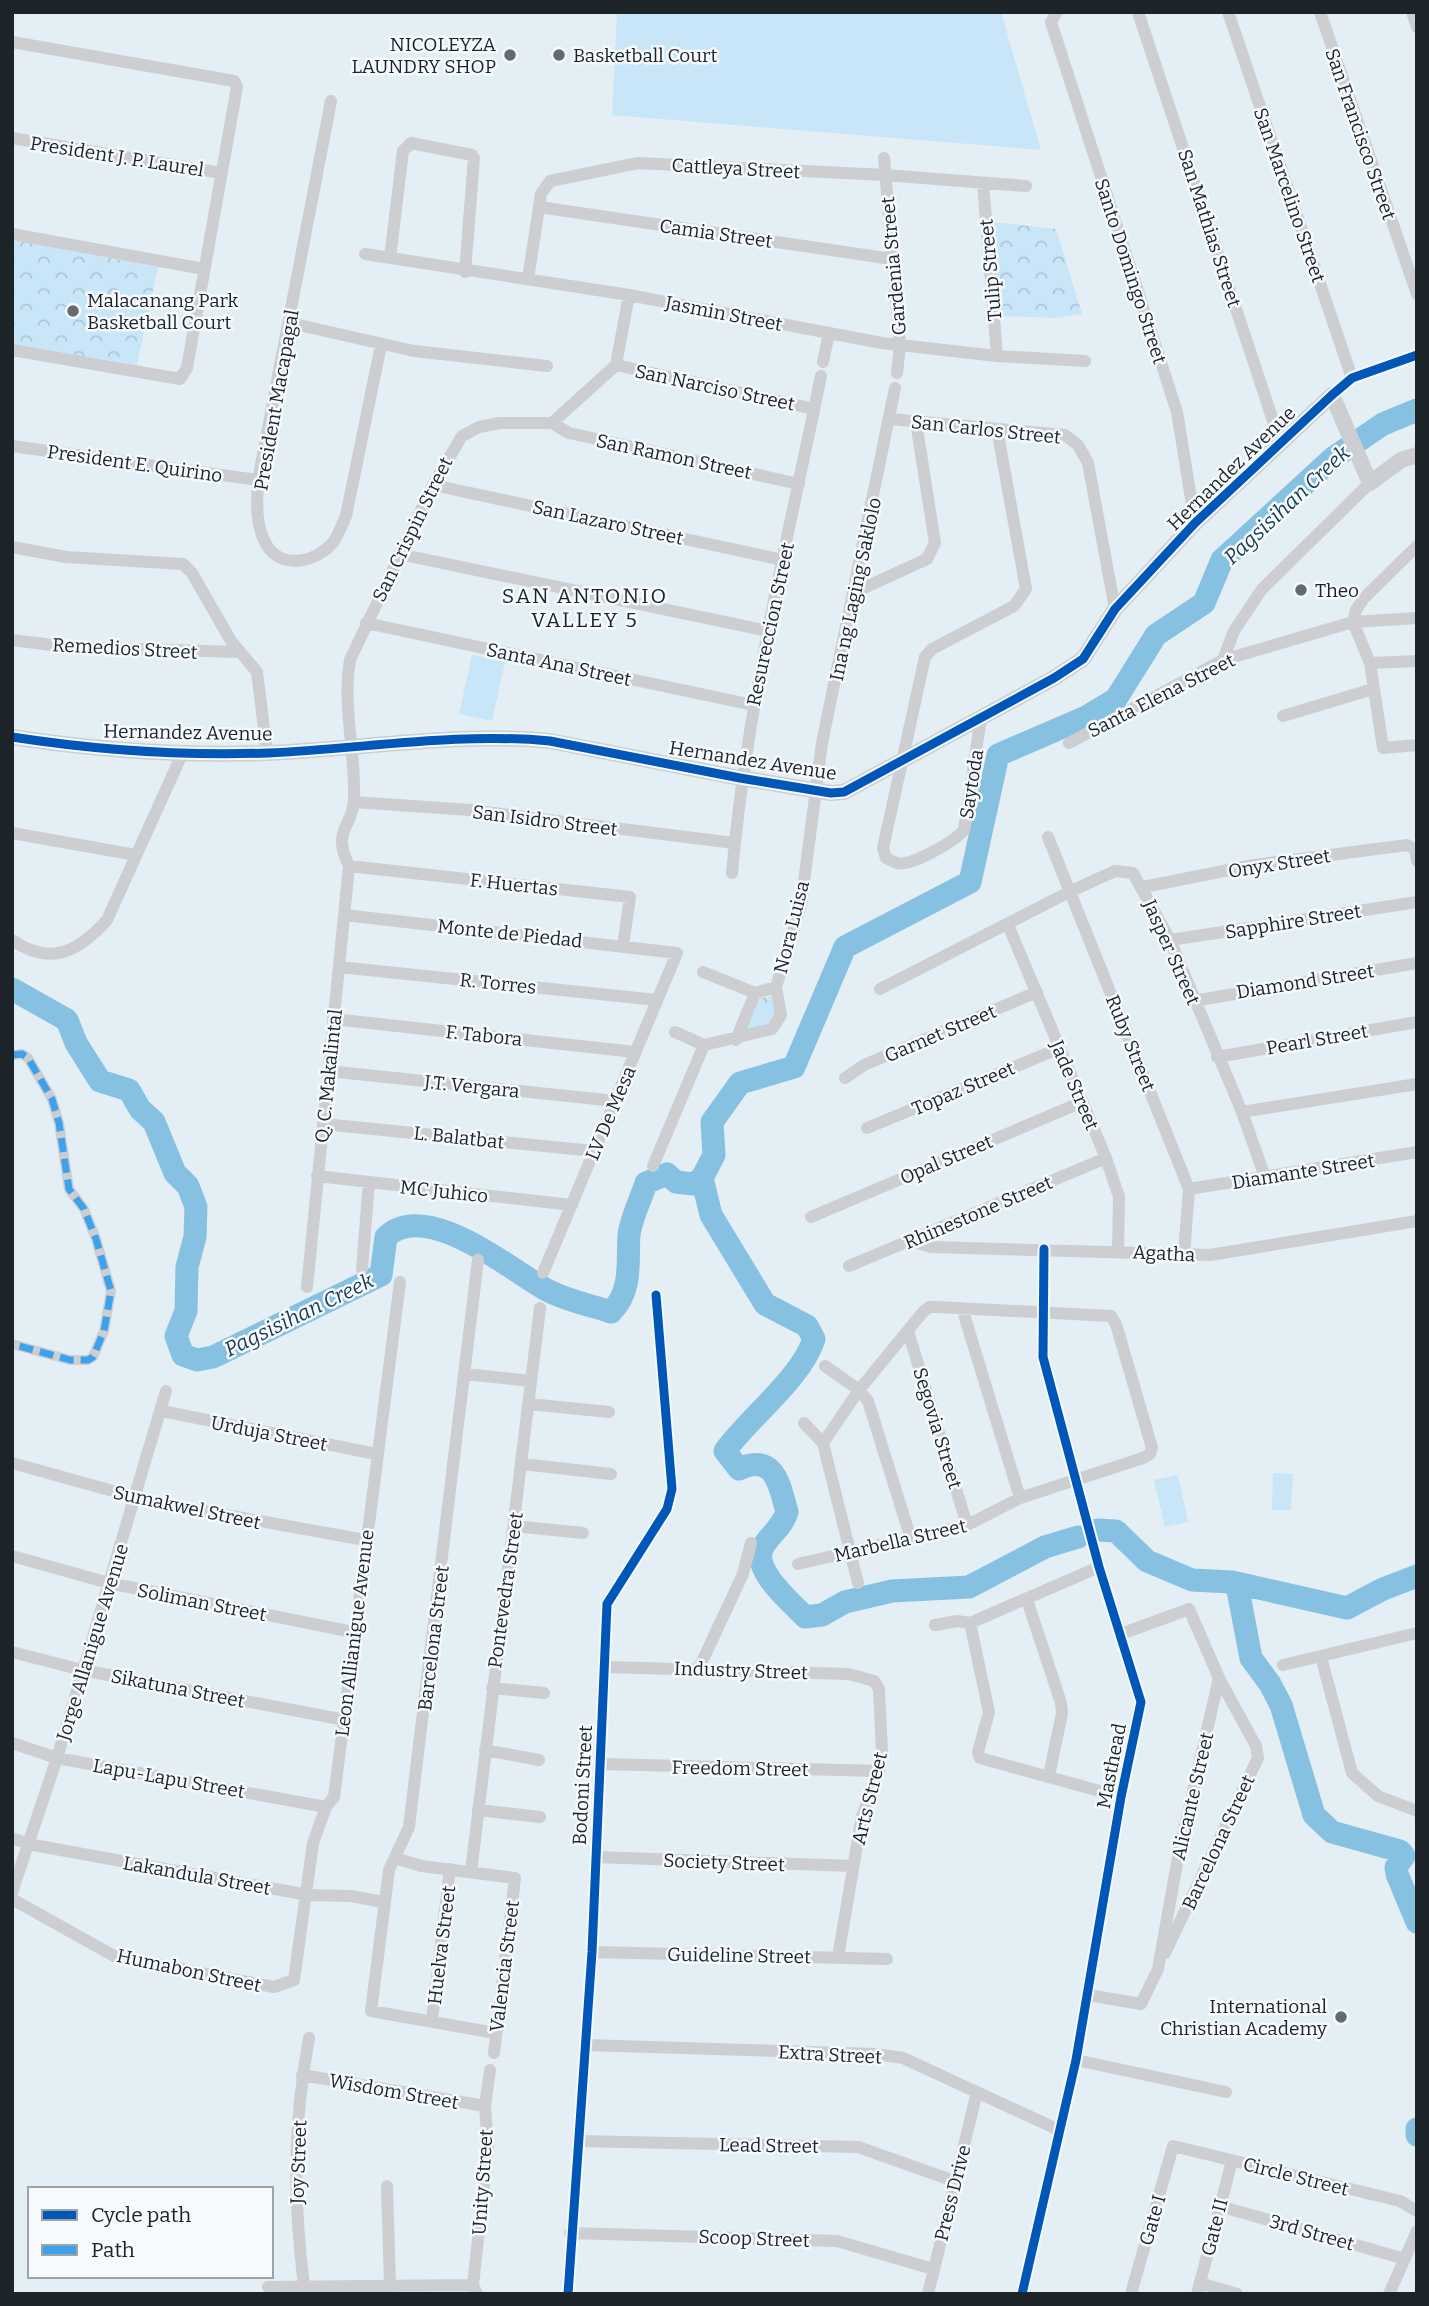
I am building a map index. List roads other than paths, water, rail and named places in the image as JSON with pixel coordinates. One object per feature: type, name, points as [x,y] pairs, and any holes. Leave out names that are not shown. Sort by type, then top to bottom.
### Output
[{"type":"street","name":"San Mathias Street","points":[[1138,12],[1281,445]]},
{"type":"street","name":"San Marcelino Street","points":[[1228,12],[1352,378]]},
{"type":"street","name":"San Francisco Street","points":[[1320,12],[1417,295]]},
{"type":"street","points":[[1412,12],[1417,27]]},
{"type":"street","name":"Santo Domingo Street","points":[[1054,17],[1177,412],[1195,523]]},
{"type":"street","points":[[12,42],[234,81],[237,86],[187,368],[180,379],[12,350]]},
{"type":"street","name":"President Macapagal","points":[[331,101],[258,480],[259,527],[266,544],[277,558],[293,561],[315,557],[334,540],[346,516],[381,345]]},
{"type":"street","name":"President J. P. Laurel","points":[[12,138],[221,173]]},
{"type":"street","points":[[390,258],[403,151],[411,143],[472,155],[474,158],[465,272]]},
{"type":"street","name":"Gardenia Street","points":[[884,158],[900,345],[897,373]]},
{"type":"street","name":"Cattleya Street","points":[[528,279],[541,194],[550,181],[638,163],[885,175],[1026,186]]},
{"type":"street","name":"Tulip Street","points":[[983,183],[997,356]]},
{"type":"street","name":"Camia Street","points":[[539,207],[892,259]]},
{"type":"street","points":[[12,234],[204,269]]},
{"type":"street","name":"Jasmin Street","points":[[365,254],[465,272],[629,295],[900,345],[997,356],[1085,360]]},
{"type":"street","points":[[552,423],[615,365],[629,295]]},
{"type":"street","points":[[290,323],[381,345],[547,366]]},
{"type":"street","points":[[824,362],[828,333]]},
{"type":"street","name":"Hernandez Avenue","points":[[12,737],[78,747],[267,753],[350,745],[508,737],[550,741],[740,778],[844,792],[1083,659],[1115,609],[1195,523],[1332,395],[1352,378],[1417,355]]},
{"type":"street","name":"San Narciso Street","points":[[615,365],[814,409]]},
{"type":"street","name":"Resureccion Street","points":[[732,873],[740,778],[753,705],[821,376]]},
{"type":"street","name":"Ina ng Laging Saklolo","points":[[815,789],[821,743],[855,592],[895,388]]},
{"type":"street","points":[[1332,395],[1370,483]]},
{"type":"street","name":"San Carlos Street","points":[[890,419],[1065,435],[1078,445],[1088,463],[1115,609]]},
{"type":"street","points":[[855,592],[927,559],[935,543],[916,422]]},
{"type":"street","name":"San Crispin Street","points":[[354,802],[346,681],[350,660],[433,485],[462,436],[479,427],[499,423],[552,423]]},
{"type":"street","name":"San Ramon Street","points":[[552,423],[569,433],[799,484]]},
{"type":"street","points":[[902,761],[925,657],[932,649],[1014,606],[1027,589],[997,429]]},
{"type":"street","name":"President E. Quirino","points":[[12,446],[258,480]]},
{"type":"street","points":[[1223,660],[1234,631],[1262,589],[1370,483],[1401,460],[1417,455]]},
{"type":"street","name":"San Lazaro Street","points":[[433,485],[783,560]]},
{"type":"street","points":[[1417,545],[1364,598],[1353,622],[1370,663],[1383,748],[1417,746]]},
{"type":"street","points":[[12,547],[66,557],[183,564],[192,573],[239,652],[257,673],[267,753]]},
{"type":"street","points":[[399,554],[768,631]]},
{"type":"street","name":"Santa Elena Street","points":[[1069,743],[1223,660],[1353,622],[1417,618]]},
{"type":"street","name":"Santa Ana Street","points":[[366,623],[753,705]]},
{"type":"street","name":"Remedios Street","points":[[12,640],[81,647],[239,652]]},
{"type":"street","points":[[1370,663],[1417,661]]},
{"type":"street","points":[[1283,716],[1373,689]]},
{"type":"street","name":"Saytoda","points":[[902,761],[883,848],[886,858],[898,864],[908,863],[957,839],[964,830],[981,718]]},
{"type":"street","points":[[12,940],[42,953],[63,952],[86,943],[107,920],[183,751]]},
{"type":"street","name":"Nora Luisa","points":[[704,1045],[736,1040],[772,1029],[777,1023],[781,1002],[776,988],[801,905],[815,789]]},
{"type":"street","name":"San Isidro Street","points":[[354,802],[470,810],[734,843]]},
{"type":"street","name":"Q. C. Makalintal","points":[[307,1287],[349,866],[343,855],[341,835],[354,802]]},
{"type":"street","points":[[12,833],[136,855]]},
{"type":"street","name":"Ruby Street","points":[[1048,836],[1189,1189],[1184,1254]]},
{"type":"street","name":"Onyx Street","points":[[1143,887],[1254,865],[1407,845],[1416,855]]},
{"type":"street","name":"F. Huertas","points":[[349,866],[631,897],[623,946]]},
{"type":"street","name":"Jasper Street","points":[[880,989],[1071,891],[1115,871],[1133,873],[1170,940],[1193,1001],[1242,1112],[1265,1177]]},
{"type":"street","name":"Sapphire Street","points":[[1170,940],[1417,902]]},
{"type":"street","name":"Monte de Piedad","points":[[344,915],[677,953]]},
{"type":"street","name":"Jade Street","points":[[1008,925],[1106,1158],[1119,1197],[1118,1251]]},
{"type":"street","name":"LV De Mesa","points":[[543,1273],[677,953]]},
{"type":"street","name":"Diamond Street","points":[[1193,1001],[1417,962]]},
{"type":"street","name":"R. Torres","points":[[339,967],[657,1000]]},
{"type":"street","points":[[703,972],[755,993],[776,988]]},
{"type":"street","name":"Garnet Street","points":[[845,1078],[864,1065],[1037,992]]},
{"type":"street","points":[[736,1040],[755,993]]},
{"type":"street","name":"F. Tabora","points":[[333,1019],[635,1052]]},
{"type":"street","name":"Pearl Street","points":[[1217,1057],[1417,1022]]},
{"type":"street","points":[[653,1166],[704,1045],[675,1032]]},
{"type":"street","name":"Topaz Street","points":[[867,1128],[1060,1048]]},
{"type":"street","points":[[12,1055],[22,1054],[28,1058],[52,1100],[61,1135],[69,1189],[84,1209],[111,1291],[104,1331],[93,1357],[88,1360],[69,1360],[12,1344]]},
{"type":"street","name":"J.T. Vergara","points":[[328,1071],[615,1101]]},
{"type":"street","points":[[1242,1112],[1417,1084]]},
{"type":"street","name":"Opal Street","points":[[811,1216],[1082,1102]]},
{"type":"street","name":"L. Balatbat","points":[[323,1124],[594,1151]]},
{"type":"street","name":"Diamante Street","points":[[1189,1189],[1417,1152]]},
{"type":"street","name":"Rhinestone Street","points":[[849,1266],[1106,1158]]},
{"type":"street","name":"MC Juhico","points":[[317,1176],[572,1205]]},
{"type":"street","points":[[362,1269],[369,1182]]},
{"type":"street","name":"Agatha","points":[[910,1241],[931,1247],[1210,1255],[1417,1221]]},
{"type":"street","name":"Masthead","points":[[1022,2294],[1076,2060],[1121,1797],[1141,1702],[1099,1567],[1043,1357],[1041,1311],[1044,1249]]},
{"type":"street","name":"Barcelona Street","points":[[432,2021],[372,2011],[388,1870],[409,1827],[478,1260]]},
{"type":"street","name":"Leon Allianigue Avenue","points":[[294,1980],[308,1895],[313,1843],[326,1807],[334,1797],[345,1720],[353,1632],[400,1282]]},
{"type":"street","name":"Bodoni Street","points":[[568,2294],[570,2233],[592,1952],[607,1604],[667,1509],[672,1489],[656,1295]]},
{"type":"street","points":[[823,1443],[859,1390],[929,1307],[1041,1311]]},
{"type":"street","name":"Pontevedra Street","points":[[471,1872],[540,1308]]},
{"type":"street","points":[[962,1308],[1020,1498]]},
{"type":"street","name":"Marbella Street","points":[[799,1564],[967,1525],[1020,1498],[1150,1454],[1152,1448],[1116,1324],[1111,1316],[1041,1311]]},
{"type":"street","name":"Segovia Street","points":[[908,1331],[967,1525]]},
{"type":"street","points":[[825,1366],[859,1390],[868,1401],[911,1539]]},
{"type":"street","points":[[465,1374],[531,1381]]},
{"type":"street","name":"Jorge Allanigue Avenue","points":[[12,1892],[57,1758],[166,1391]]},
{"type":"street","points":[[529,1404],[609,1412]]},
{"type":"street","name":"Urduja Street","points":[[162,1411],[376,1454]]},
{"type":"street","points":[[804,1423],[823,1443],[858,1583]]},
{"type":"street","name":"Sumakwel Street","points":[[12,1463],[135,1498],[365,1540]]},
{"type":"street","points":[[522,1464],[611,1474]]},
{"type":"street","points":[[514,1526],[583,1533]]},
{"type":"street","points":[[699,1668],[743,1574],[751,1543]]},
{"type":"street","name":"Soliman Street","points":[[12,1556],[109,1583],[353,1632]]},
{"type":"street","points":[[935,1625],[957,1621],[970,1623],[1099,1567]]},
{"type":"street","points":[[1027,1600],[1061,1703],[1049,1776]]},
{"type":"street","points":[[1121,1634],[1189,1609],[1219,1678]]},
{"type":"street","points":[[970,1623],[989,1712],[978,1752],[980,1758],[1121,1797]]},
{"type":"street","points":[[1283,1665],[1417,1633]]},
{"type":"street","name":"Sikatuna Street","points":[[12,1652],[82,1670],[345,1720]]},
{"type":"street","points":[[1321,1657],[1352,1773],[1378,1796],[1417,1811]]},
{"type":"street","name":"Industry Street","points":[[606,1667],[849,1674],[874,1681]]},
{"type":"street","name":"Barcelona Street","points":[[1158,1969],[1258,1758],[1256,1746],[1219,1678]]},
{"type":"street","name":"Alicante Street","points":[[1088,1995],[1141,2004],[1158,1969],[1179,1852],[1219,1678]]},
{"type":"street","name":"Arts Street","points":[[838,1957],[862,1816],[883,1753],[879,1689],[874,1681]]},
{"type":"street","points":[[492,1688],[544,1693]]},
{"type":"street","name":"Lapu-Lapu Street","points":[[12,1743],[57,1758],[326,1807]]},
{"type":"street","points":[[485,1750],[539,1760]]},
{"type":"street","name":"Freedom Street","points":[[600,1764],[879,1771]]},
{"type":"street","points":[[478,1810],[540,1817]]},
{"type":"street","name":"Lakandula Street","points":[[12,1838],[28,1844],[308,1895],[351,1896],[383,1902]]},
{"type":"street","name":"Society Street","points":[[596,1857],[853,1866]]},
{"type":"street","points":[[395,1858],[471,1872]]},
{"type":"street","name":"Huelva Street","points":[[432,2021],[450,1870]]},
{"type":"street","name":"Valencia Street","points":[[471,1872],[515,1878],[494,2053]]},
{"type":"street","name":"Humabon Street","points":[[12,1899],[114,1956],[274,1987],[294,1980]]},
{"type":"street","name":"Guideline Street","points":[[592,1952],[887,1959]]},
{"type":"street","points":[[432,2021],[495,2033]]},
{"type":"street","name":"Joy Street","points":[[304,2286],[294,2173],[302,2075],[309,2038]]},
{"type":"street","name":"Extra Street","points":[[585,2045],[875,2054],[903,2058],[1059,2130]]},
{"type":"street","points":[[1076,2060],[1226,2092]]},
{"type":"street","name":"Unity Street","points":[[475,2289],[488,2148],[485,2106],[490,2070]]},
{"type":"street","name":"Wisdom Street","points":[[302,2075],[485,2106]]},
{"type":"street","name":"Press Drive","points":[[928,2294],[978,2092]]},
{"type":"street","name":"Lead Street","points":[[579,2141],[858,2147],[954,2181]]},
{"type":"street","name":"Circle Street","points":[[1173,2146],[1400,2202],[1417,2211]]},
{"type":"street","name":"Gate I","points":[[1131,2294],[1173,2146]]},
{"type":"street","name":"Gate II","points":[[1198,2289],[1232,2161]]},
{"type":"street","points":[[387,2186],[390,2285]]},
{"type":"street","name":"3rd Street","points":[[1219,2206],[1405,2259]]},
{"type":"street","points":[[1390,2294],[1417,2231]]},
{"type":"street","name":"Scoop Street","points":[[570,2233],[837,2241],[933,2269]]},
{"type":"street","points":[[268,2287],[390,2285],[475,2289]]},
{"type":"street","points":[[1198,2289],[1237,2294]]},
{"type":"waterway","name":"Pagsisihan Creek","points":[[12,989],[67,1020],[76,1043],[100,1081],[129,1090],[140,1109],[154,1122],[175,1173],[188,1186],[196,1207],[195,1237],[187,1267],[186,1311],[176,1336],[183,1355],[197,1360],[213,1357],[381,1275],[386,1237],[402,1227],[422,1226],[466,1240],[552,1293],[611,1312],[626,1285],[630,1229],[646,1183],[667,1174],[676,1182],[693,1184],[702,1178],[714,1155],[712,1122],[740,1083],[794,1067],[845,947],[970,882],[998,755],[1086,717],[1116,699],[1156,635],[1204,603],[1222,560],[1333,458],[1383,424],[1417,410]]},
{"type":"waterway","name":"Pagsisihan Creek","points":[[702,1178],[711,1215],[765,1304],[807,1326],[814,1339],[799,1368],[725,1451],[739,1469],[761,1465],[768,1468],[778,1482],[787,1512],[762,1549],[761,1558],[763,1567],[775,1586],[805,1617],[822,1615],[845,1602],[892,1591],[969,1587],[1045,1547],[1078,1537]]},
{"type":"waterway","name":"Pagsisihan Creek","points":[[1098,1530],[1116,1531],[1147,1561],[1192,1580],[1232,1582],[1347,1608],[1383,1589],[1417,1576]]},
{"type":"waterway","name":"Pagsisihan Creek","points":[[1232,1582],[1238,1590],[1251,1658],[1281,1705],[1314,1815],[1332,1832],[1400,1851],[1404,1856],[1396,1867],[1397,1874],[1417,1922]]},
{"type":"waterway","name":"Pagsisihan Creek","points":[[1417,2129],[1417,2135]]},
{"type":"place","name":"NICOLEYZA LAUNDRY SHOP","points":[[510,55]]},
{"type":"place","name":"Basketball Court","points":[[559,55]]},
{"type":"place","name":"Malacanang Park Basketball Court","points":[[73,311]]},
{"type":"place","name":"Theo","points":[[1301,590]]},
{"type":"place","name":"International Christian Academy","points":[[1341,2017]]},
{"type":"district","name":"SAN ANTONIO VALLEY 5","points":[[585,608]]}]
